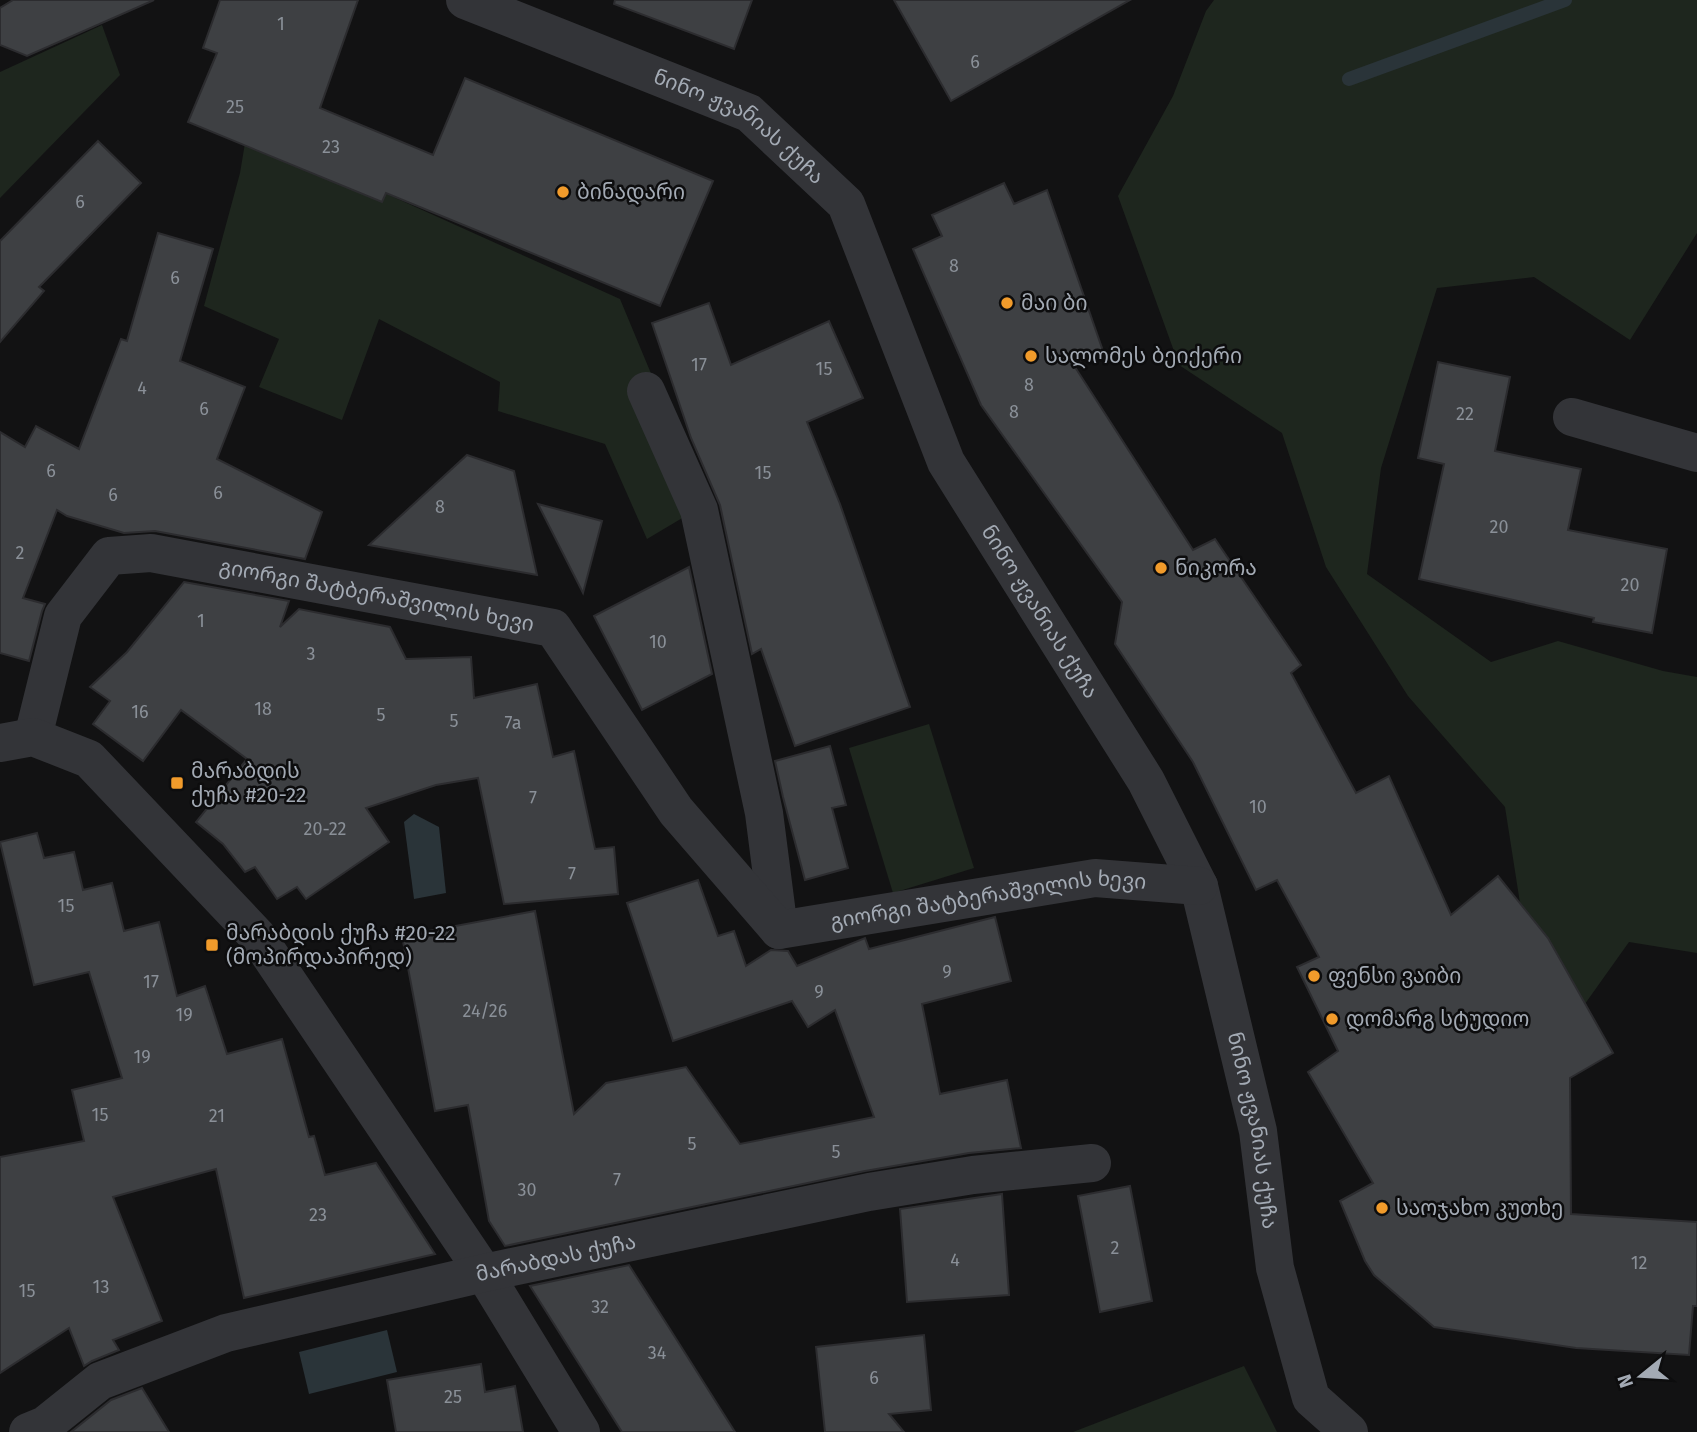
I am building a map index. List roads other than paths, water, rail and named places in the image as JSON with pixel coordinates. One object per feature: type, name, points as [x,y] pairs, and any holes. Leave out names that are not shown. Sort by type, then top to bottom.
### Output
[{"type":"street","name":"ნინო ჟვანიას ქუჩა","points":[[465,0],[749,113],[846,204],[946,462],[1146,781],[1199,886],[1258,1131],[1275,1268],[1311,1398],[1349,1432]]},
{"type":"street","points":[[646,391],[699,510],[764,813],[779,930]]},
{"type":"street","points":[[1572,417],[1697,453]]},
{"type":"street","name":"გიორგი შატბერაშვილის ხევი","points":[[16,740],[63,616],[109,556],[151,553],[553,628],[676,811],[779,930],[1095,878],[1199,886]]},
{"type":"street","points":[[16,740],[89,759],[257,936],[484,1273],[582,1432]]},
{"type":"street","name":"მარაბდას ქუჩა","points":[[40,1430],[100,1381],[226,1333],[484,1273],[869,1192],[972,1175],[1092,1163]]},
{"type":"waterway","points":[[1349,79],[1565,0]]},
{"type":"place","name":"ბინადარი","points":[[563,192]]},
{"type":"place","name":"მაი ბი","points":[[1007,303]]},
{"type":"place","name":"სალომეს ბეიქერი","points":[[1031,356]]},
{"type":"place","name":"ნიკორა","points":[[1161,568]]},
{"type":"place","name":"მარაბდის ქუჩა #20-22","points":[[177,783]]},
{"type":"place","name":"მარაბდის ქუჩა #20-22 (მოპირდაპირედ)","points":[[212,945]]},
{"type":"place","name":"ფენსი ვაიბი","points":[[1314,976]]},
{"type":"place","name":"დომარგ სტუდიო","points":[[1332,1019]]},
{"type":"place","name":"საოჯახო კუთხე","points":[[1382,1208]]}]
